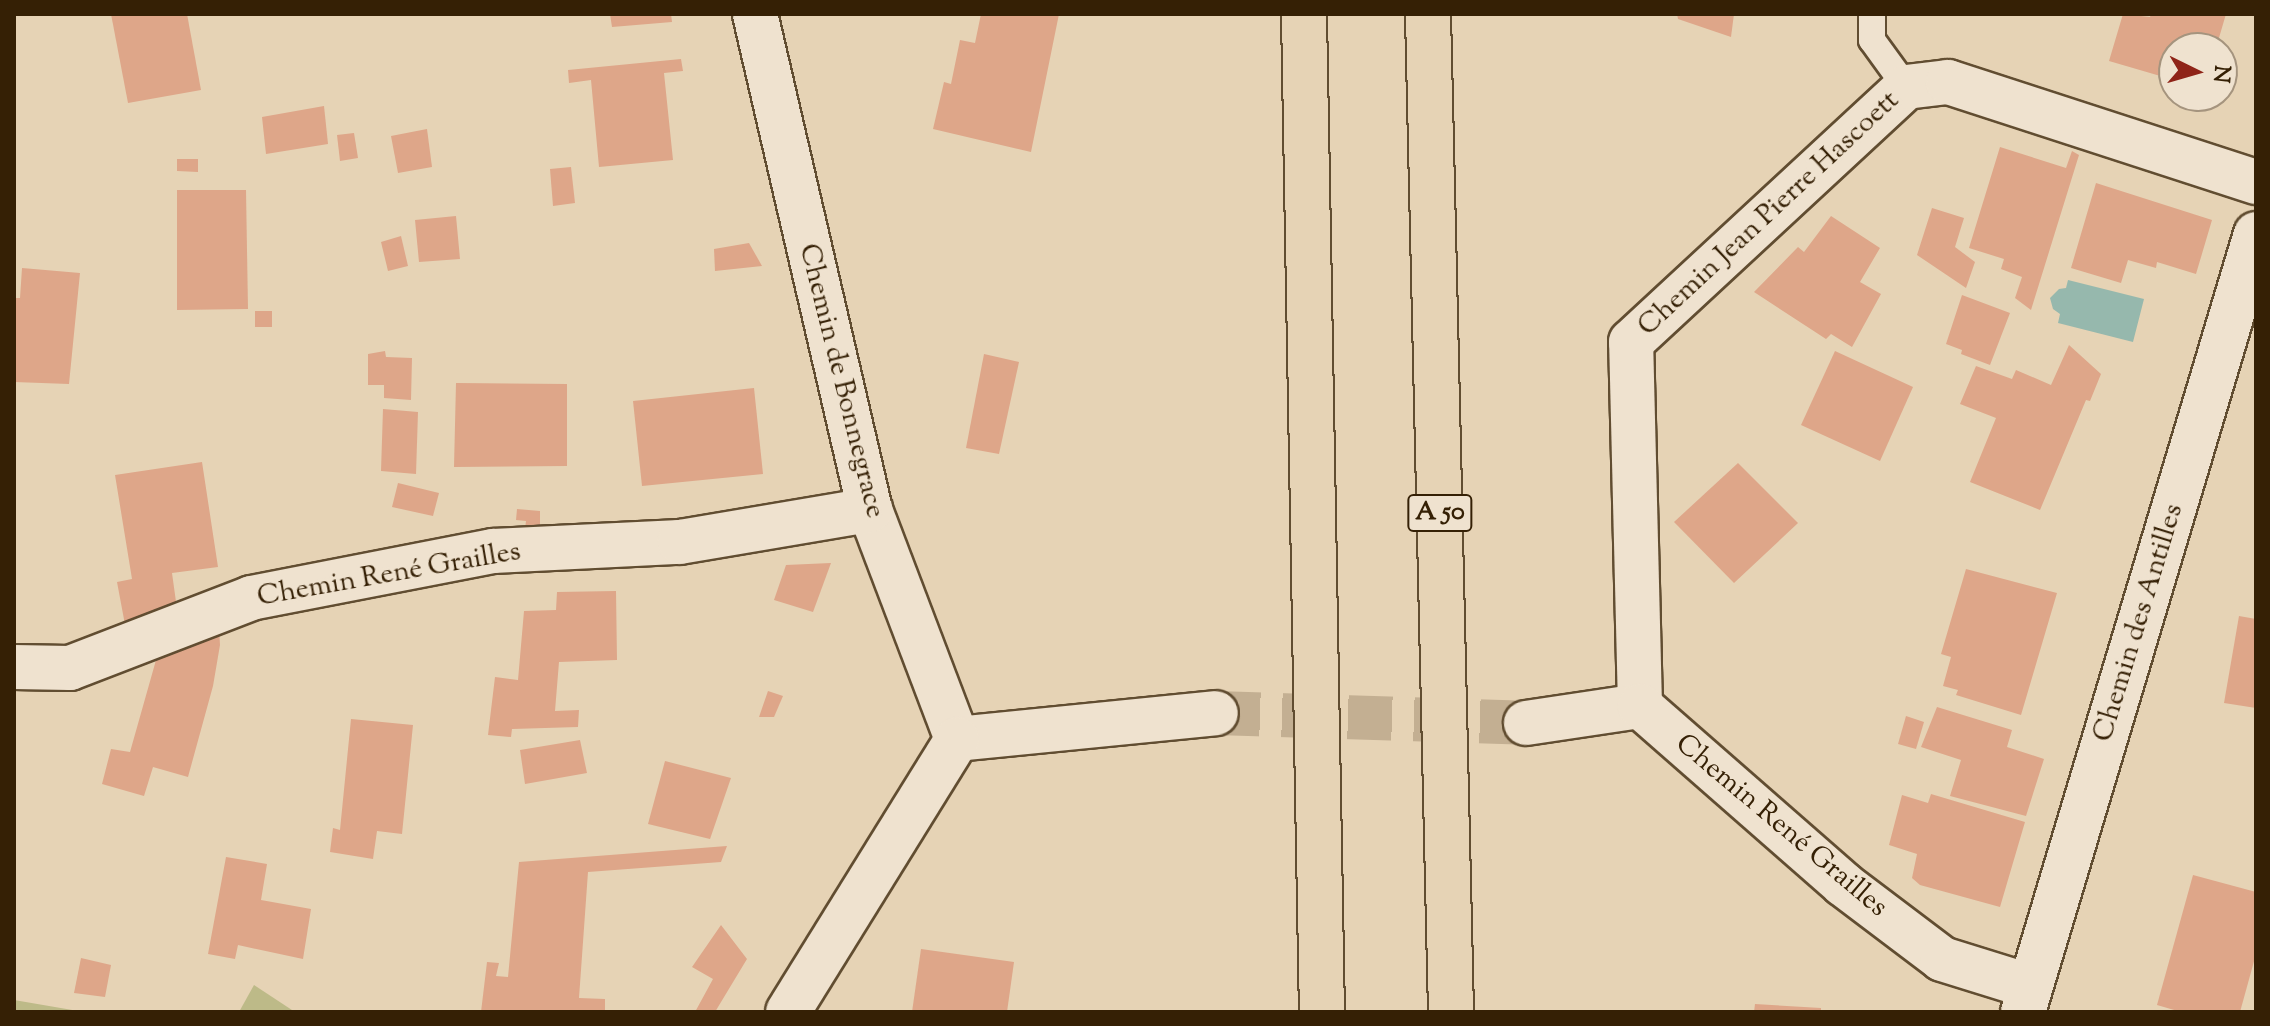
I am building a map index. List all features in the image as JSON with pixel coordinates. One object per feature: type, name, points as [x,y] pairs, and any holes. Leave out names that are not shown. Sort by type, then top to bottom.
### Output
[{"type":"highway","points":[[1304,14],[1322,1012]]},
{"type":"highway","name":"A 50","points":[[1428,14],[1451,1012]]},
{"type":"street","name":"Chemin de Bonnegrace","points":[[755,14],[870,510],[957,739]]},
{"type":"street","name":"Chemin Jean Pierre Hascoett","points":[[1640,706],[1631,342],[1906,87],[1948,82],[2256,182]]},
{"type":"street","name":"Chemin des Antilles","points":[[2026,999],[2256,234]]},
{"type":"street","name":"Chemin René Grailles","points":[[14,667],[70,668],[251,598],[493,551],[680,542],[870,510]]},
{"type":"street","name":"Chemin René Grailles","points":[[1640,706],[1843,884],[1942,959],[2026,999]]},
{"type":"street","points":[[1526,723],[1640,706]]},
{"type":"street","points":[[788,1012],[957,739],[1216,713]]},
{"type":"lane","points":[[1872,14],[1872,40],[1906,87]]},
{"type":"shaded area","points":[[254,985],[295,1012],[239,1012]]},
{"type":"shaded area","points":[[14,1000],[84,1012],[14,1012]]},
{"type":"water","points":[[2068,280],[2144,299],[2133,342],[2058,323],[2060,314],[2053,309],[2050,298],[2059,289],[2066,288]]},
{"type":"building","points":[[111,14],[187,14],[201,90],[128,103]]},
{"type":"building","points":[[610,14],[671,14],[672,22],[612,27]]},
{"type":"building","points":[[981,14],[1059,14],[1031,152],[933,129],[944,82],[951,84],[960,40],[975,43]]},
{"type":"building","points":[[1677,14],[1734,14],[1731,37],[1678,19]]},
{"type":"building","points":[[2123,14],[2150,17],[2151,14],[2226,14],[2221,32],[2158,32],[2158,75],[2109,61]]},
{"type":"building","points":[[681,59],[683,71],[664,73],[673,160],[599,167],[591,80],[569,83],[568,70]]},
{"type":"building","points":[[324,106],[328,144],[266,154],[262,117]]},
{"type":"building","points":[[427,129],[432,167],[398,173],[391,136]]},
{"type":"building","points":[[354,133],[358,158],[340,161],[337,135]]},
{"type":"building","points":[[2000,147],[2066,168],[2072,151],[2079,155],[2031,310],[2015,298],[2022,277],[2001,269],[2004,259],[1969,248]]},
{"type":"building","points":[[177,159],[198,159],[198,172],[177,171]]},
{"type":"building","points":[[571,167],[575,203],[553,206],[550,169]]},
{"type":"building","points":[[2096,183],[2212,220],[2196,274],[2157,262],[2156,268],[2128,260],[2121,283],[2071,268]]},
{"type":"building","points":[[177,190],[246,190],[248,309],[177,310]]},
{"type":"building","points":[[1932,208],[1964,218],[1955,247],[1975,262],[1966,288],[1917,255]]},
{"type":"building","points":[[456,216],[460,259],[419,262],[415,220]]},
{"type":"building","points":[[1831,216],[1880,248],[1860,282],[1881,294],[1852,347],[1831,334],[1826,339],[1754,292],[1798,247],[1804,252]]},
{"type":"building","points":[[401,236],[408,266],[388,271],[381,242]]},
{"type":"building","points":[[749,243],[762,266],[715,271],[714,249]]},
{"type":"building","points":[[22,268],[80,273],[69,384],[14,382],[14,298],[20,298]]},
{"type":"building","points":[[1962,295],[2010,313],[1990,365],[1961,354],[1962,350],[1946,344]]},
{"type":"building","points":[[255,311],[272,311],[272,327],[255,327]]},
{"type":"building","points":[[2069,345],[2101,374],[2090,401],[2086,400],[2040,510],[1970,482],[1996,418],[1960,404],[1976,366],[2012,379],[2016,370],[2051,385]]},
{"type":"building","points":[[385,351],[386,357],[412,358],[411,400],[384,398],[384,385],[368,385],[368,354]]},
{"type":"building","points":[[1835,351],[1913,387],[1880,461],[1801,425]]},
{"type":"building","points":[[984,354],[1019,362],[999,454],[966,448]]},
{"type":"building","points":[[456,383],[567,384],[567,466],[454,467]]},
{"type":"building","points":[[754,388],[763,474],[642,486],[633,401]]},
{"type":"building","points":[[383,409],[418,412],[416,474],[381,471]]},
{"type":"building","points":[[202,462],[218,567],[172,573],[177,609],[126,630],[117,582],[132,579],[115,475]]},
{"type":"building","points":[[1738,463],[1798,523],[1734,583],[1674,522]]},
{"type":"building","points":[[398,483],[439,493],[433,516],[392,507]]},
{"type":"building","points":[[517,509],[540,511],[540,528],[525,529],[526,521],[516,520]]},
{"type":"building","points":[[831,563],[813,612],[774,600],[786,565]]},
{"type":"building","points":[[1966,569],[2057,593],[2021,715],[1956,695],[1958,690],[1943,686],[1951,657],[1941,654]]},
{"type":"building","points":[[616,591],[617,660],[559,662],[555,711],[579,710],[578,727],[512,729],[511,737],[488,735],[495,677],[518,680],[524,611],[556,610],[557,592]]},
{"type":"building","points":[[2239,616],[2256,619],[2256,708],[2224,703]]},
{"type":"building","points":[[219,628],[220,645],[213,686],[188,777],[153,767],[144,796],[102,784],[111,749],[130,752],[158,653]]},
{"type":"building","points":[[768,691],[783,696],[774,717],[759,717]]},
{"type":"building","points":[[1937,707],[2012,730],[2007,747],[2044,759],[2026,816],[1950,796],[1961,760],[1921,747]]},
{"type":"building","points":[[1906,716],[1924,722],[1916,749],[1898,744]]},
{"type":"building","points":[[351,719],[413,725],[402,834],[377,831],[373,859],[330,852],[333,828],[340,830]]},
{"type":"building","points":[[580,740],[587,773],[525,784],[520,750]]},
{"type":"building","points":[[665,761],[731,778],[710,839],[648,824]]},
{"type":"building","points":[[1931,794],[2025,822],[2000,907],[1920,885],[1912,878],[1917,854],[1889,845],[1902,795],[1928,803]]},
{"type":"building","points":[[727,846],[721,862],[588,872],[579,998],[605,999],[605,1012],[481,1012],[487,962],[499,963],[496,976],[508,977],[519,862]]},
{"type":"building","points":[[226,857],[267,864],[261,900],[311,909],[303,959],[238,945],[235,959],[208,954]]},
{"type":"building","points":[[2193,875],[2256,892],[2256,954],[2240,1012],[2181,1012],[2157,1005]]},
{"type":"building","points":[[721,925],[747,959],[715,1012],[695,1012],[713,979],[692,967]]},
{"type":"building","points":[[921,949],[1014,962],[1007,1012],[912,1012]]},
{"type":"building","points":[[81,958],[111,965],[105,997],[74,993]]},
{"type":"building","points":[[1755,1004],[1821,1008],[1821,1012],[1754,1012]]},
{"type":"tunnel","points":[[1216,713],[1526,723]]}]
